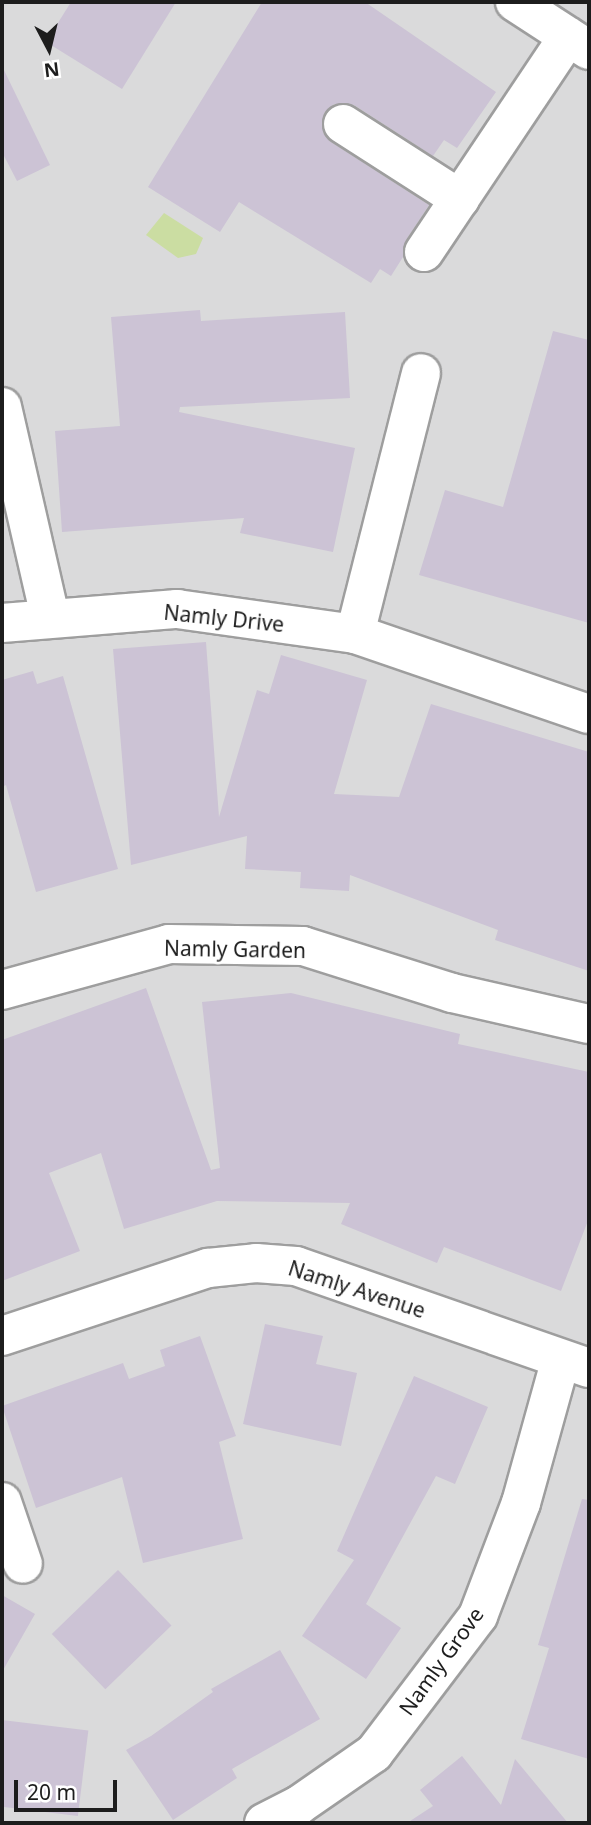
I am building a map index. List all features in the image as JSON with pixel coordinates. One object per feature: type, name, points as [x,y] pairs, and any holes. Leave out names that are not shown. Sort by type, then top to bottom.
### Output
[{"type":"street","points":[[424,252],[460,199],[579,43],[515,2]]},
{"type":"street","points":[[343,124],[460,199]]},
{"type":"street","points":[[355,634],[421,373]]},
{"type":"street","points":[[2,407],[50,616]]},
{"type":"street","name":"Namly Drive","points":[[2,623],[50,616],[177,609],[355,634],[589,714]]},
{"type":"street","name":"Namly Garden","points":[[2,990],[169,944],[303,946],[452,993],[589,1024]]},
{"type":"street","name":"Namly Avenue","points":[[2,1336],[208,1268],[256,1263],[296,1266],[575,1363]]},
{"type":"street","name":"Namly Grove","points":[[264,1823],[374,1753],[478,1616],[575,1363]]},
{"type":"street","points":[[2,1502],[23,1564]]},
{"type":"shaded area","points":[[2,2],[589,2],[589,1823],[2,1823]]},
{"type":"shaded area","points":[[164,213],[203,238],[196,254],[178,258],[146,235]]},
{"type":"building","points":[[71,2],[176,2],[122,89],[46,42]]},
{"type":"building","points":[[262,2],[365,2],[496,92],[457,148],[444,140],[433,156],[354,105],[334,104],[324,113],[323,133],[331,142],[429,205],[406,240],[403,257],[391,276],[380,269],[371,283],[239,202],[220,232],[148,187]]},
{"type":"building","points":[[2,66],[50,165],[17,181],[2,152]]},
{"type":"building","points":[[200,310],[201,321],[345,312],[350,398],[180,407],[179,412],[355,448],[333,552],[240,533],[244,518],[62,532],[55,431],[120,426],[111,317]]},
{"type":"building","points":[[553,331],[589,340],[589,623],[419,575],[445,490],[503,507]]},
{"type":"building","points":[[206,642],[219,817],[257,690],[269,694],[281,655],[367,680],[334,794],[399,797],[431,704],[589,752],[589,971],[495,940],[498,930],[350,875],[349,891],[300,888],[301,872],[245,869],[247,836],[131,865],[113,649]]},
{"type":"building","points":[[33,671],[37,684],[63,676],[118,869],[36,892],[6,785],[2,787],[2,680]]},
{"type":"building","points":[[146,988],[211,1170],[220,1168],[202,1002],[291,993],[460,1034],[458,1044],[589,1072],[589,1218],[561,1291],[444,1247],[437,1263],[341,1224],[350,1203],[217,1201],[124,1229],[101,1153],[49,1173],[80,1251],[2,1281],[2,1040]]},
{"type":"building","points":[[265,1324],[323,1336],[316,1364],[357,1373],[341,1446],[243,1424]]},
{"type":"building","points":[[200,1336],[236,1436],[219,1442],[243,1539],[143,1563],[122,1477],[36,1508],[2,1406],[123,1363],[129,1379],[165,1366],[160,1350]]},
{"type":"building","points":[[414,1376],[488,1407],[455,1484],[436,1476],[366,1604],[401,1628],[366,1679],[302,1636],[354,1560],[337,1551]]},
{"type":"building","points":[[582,1499],[589,1500],[589,1759],[521,1739],[549,1648],[538,1645]]},
{"type":"building","points":[[118,1570],[171,1625],[105,1689],[52,1634]]},
{"type":"building","points":[[2,1595],[35,1614],[2,1672]]},
{"type":"building","points":[[280,1650],[320,1719],[232,1769],[237,1778],[173,1820],[126,1750],[151,1736],[213,1692],[211,1689]]},
{"type":"building","points":[[2,1720],[88,1731],[78,1816],[2,1807]]},
{"type":"building","points":[[462,1756],[501,1805],[515,1759],[568,1823],[407,1823],[433,1806],[420,1790]]}]
